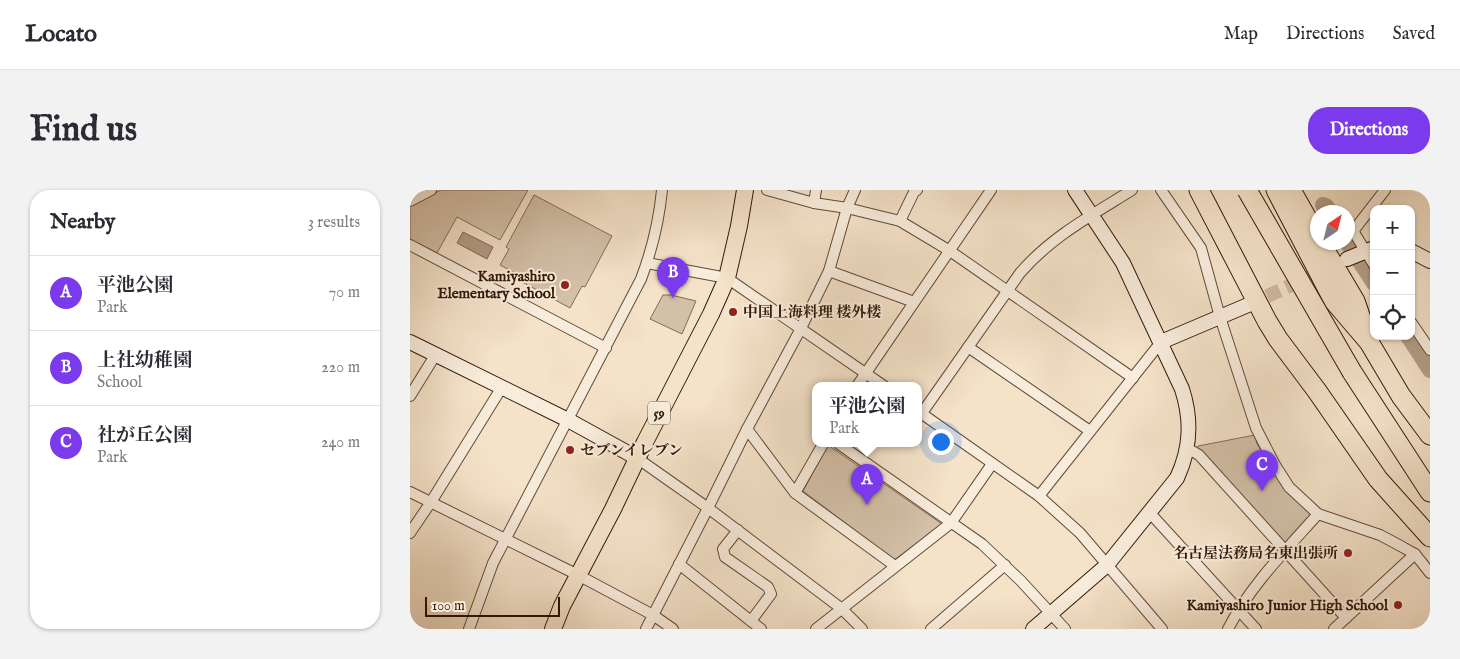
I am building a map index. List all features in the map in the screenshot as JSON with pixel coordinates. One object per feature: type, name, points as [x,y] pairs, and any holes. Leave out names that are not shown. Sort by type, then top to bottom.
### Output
[{"type":"highway","points":[[1199,190],[1267,321],[1278,338],[1305,373],[1378,479],[1430,537]]},
{"type":"highway","points":[[1206,190],[1223,234]]},
{"type":"highway","points":[[1247,190],[1352,372],[1430,492]]},
{"type":"highway","points":[[1276,190],[1334,301],[1369,342],[1401,396],[1429,434]]},
{"type":"highway","points":[[1291,190],[1310,224]]},
{"type":"highway","points":[[1306,190],[1313,205]]},
{"type":"highway","points":[[1325,250],[1355,301],[1369,342]]},
{"type":"highway","points":[[1331,250],[1346,285]]},
{"type":"highway","points":[[1352,372],[1430,474]]},
{"type":"main road","name":"59","points":[[553,629],[578,575],[613,510],[637,458],[711,314],[727,278],[740,226],[745,190]]},
{"type":"street","points":[[410,201],[431,190]]},
{"type":"street","points":[[469,629],[493,563],[641,279],[660,216],[662,190]]},
{"type":"street","points":[[767,190],[814,203],[847,208],[900,221],[950,251],[1008,290],[1133,378]]},
{"type":"street","points":[[814,203],[816,190]]},
{"type":"street","points":[[646,629],[829,271],[847,208],[855,190]]},
{"type":"street","points":[[900,221],[914,192],[917,190]]},
{"type":"street","points":[[1033,629],[1107,565],[1177,478],[1184,463],[1187,448],[1188,407],[1182,389],[1123,263],[1075,190]]},
{"type":"street","points":[[922,409],[1008,290],[1036,255],[1058,237],[1132,190]]},
{"type":"street","points":[[1161,190],[1201,248],[1220,317],[1256,428],[1262,442],[1289,487],[1318,514],[1380,535],[1415,554],[1430,573]]},
{"type":"street","points":[[1347,259],[1366,251],[1354,230],[1385,190]]},
{"type":"street","points":[[859,382],[950,251],[986,193]]},
{"type":"street","points":[[410,246],[606,348]]},
{"type":"street","points":[[1415,253],[1430,261]]},
{"type":"street","points":[[647,263],[727,278],[878,382]]},
{"type":"street","points":[[829,271],[914,302]]},
{"type":"street","points":[[1039,496],[1161,342],[1248,305]]},
{"type":"street","points":[[1415,328],[1430,350]]},
{"type":"street","points":[[410,342],[568,420],[637,458],[738,530],[842,609],[862,629]]},
{"type":"street","points":[[968,347],[1090,432]]},
{"type":"street","points":[[410,396],[436,354]]},
{"type":"street","points":[[410,533],[502,387]]},
{"type":"street","points":[[922,413],[1039,496],[1080,533],[1162,629]]},
{"type":"street","points":[[747,429],[795,494],[894,566]]},
{"type":"street","points":[[795,494],[821,447]]},
{"type":"street","points":[[843,447],[982,544],[1005,565],[1065,629]]},
{"type":"street","points":[[1187,448],[1199,455],[1346,618]]},
{"type":"street","points":[[816,629],[951,523],[992,464]]},
{"type":"street","points":[[410,492],[507,538],[653,615],[673,629]]},
{"type":"street","points":[[1150,513],[1256,629]]},
{"type":"street","points":[[1228,629],[1238,609],[1318,514]]},
{"type":"street","points":[[738,530],[723,549],[724,557],[768,587],[771,594],[751,621]]},
{"type":"street","points":[[1334,629],[1415,554]]},
{"type":"street","points":[[679,564],[761,629]]},
{"type":"street","points":[[931,629],[1005,565]]},
{"type":"shaded area","points":[[441,190],[528,190],[500,240],[457,217],[437,253],[410,239],[410,206]]},
{"type":"shaded area","points":[[534,195],[612,236],[585,287],[582,286],[570,308],[513,277],[515,273],[500,265],[509,249],[506,247]]},
{"type":"shaded area","points":[[463,232],[493,247],[487,259],[457,243]]},
{"type":"shaded area","points":[[663,295],[696,301],[682,334],[650,319]]},
{"type":"shaded area","points":[[1255,435],[1257,444],[1283,485],[1310,511],[1311,515],[1287,542],[1282,542],[1197,450],[1198,446]]},
{"type":"shaded area","points":[[827,447],[831,447],[942,524],[894,560],[803,491]]},
{"type":"waterway","points":[[1352,250],[1370,277]]},
{"type":"waterway","points":[[1411,340],[1430,370]]},
{"type":"tunnel","points":[[1248,305],[1326,269]]},
{"type":"place","name":"Kamiyashiro Elementary School","points":[[565,285]]},
{"type":"place","name":"上社幼稚園","points":[[673,298]]},
{"type":"place","name":"中国上海料理 楼外楼","points":[[733,312]]},
{"type":"place","name":"セブンイレブン","points":[[570,450]]},
{"type":"place","name":"社が丘公園","points":[[1262,491]]},
{"type":"place","name":"平池公園","points":[[867,505]]},
{"type":"place","name":"名古屋法務局名東出張所","points":[[1348,553]]},
{"type":"place","name":"Kamiyashiro Junior High School","points":[[1398,605]]}]
